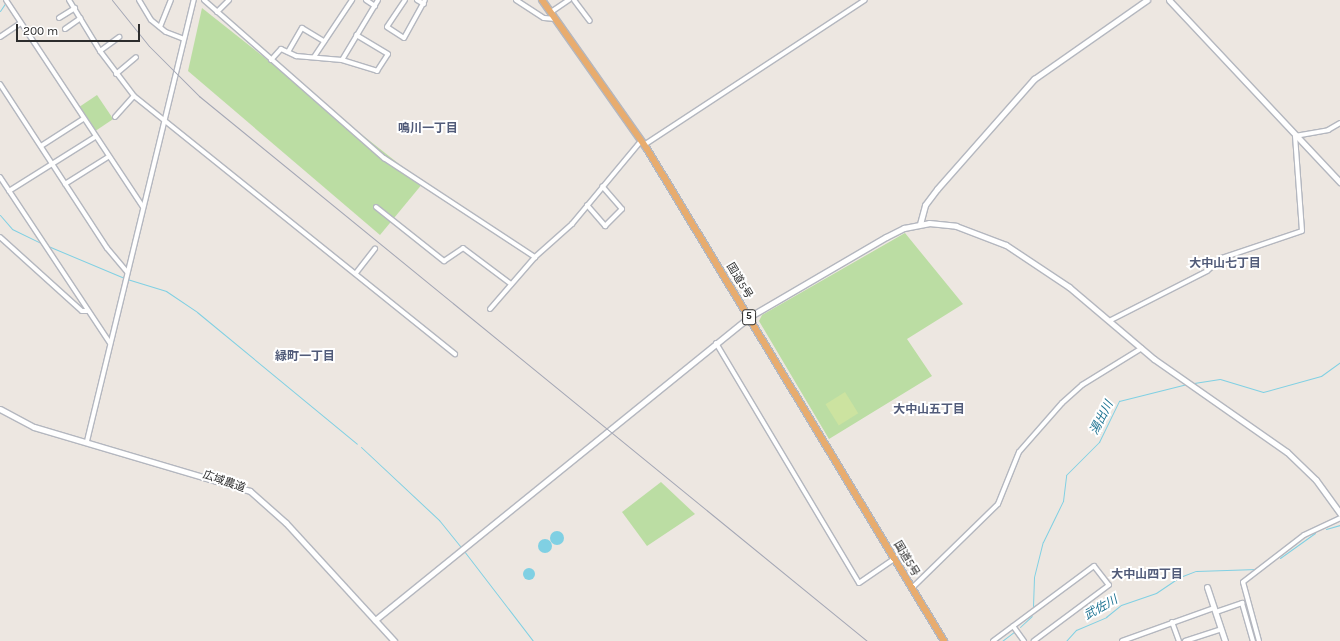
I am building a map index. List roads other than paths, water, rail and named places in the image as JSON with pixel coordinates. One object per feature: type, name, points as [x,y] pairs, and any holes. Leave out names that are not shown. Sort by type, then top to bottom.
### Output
[{"type":"highway","name":"国道5号","points":[[542,0],[642,143],[749,317],[944,641]]},
{"type":"street","points":[[6,0],[108,157],[143,207]]},
{"type":"street","points":[[70,0],[100,51],[134,96],[455,354]]},
{"type":"street","points":[[139,0],[160,27],[184,39]]},
{"type":"street","points":[[160,27],[171,0]]},
{"type":"street","points":[[87,441],[194,0]]},
{"type":"street","points":[[204,0],[384,158],[535,257]]},
{"type":"street","points":[[217,12],[229,0]]},
{"type":"street","points":[[314,57],[352,0]]},
{"type":"street","points":[[366,0],[375,6]]},
{"type":"street","points":[[342,60],[378,0]]},
{"type":"street","points":[[405,0],[387,27],[404,38],[425,2],[417,0]]},
{"type":"street","points":[[516,0],[544,18],[556,19]]},
{"type":"street","points":[[551,12],[569,0]]},
{"type":"street","points":[[574,0],[590,21]]},
{"type":"street","points":[[490,309],[535,257],[572,224],[602,186],[642,143],[865,0]]},
{"type":"street","points":[[920,224],[925,205],[937,189],[1024,89],[1147,0]]},
{"type":"street","points":[[1169,0],[1295,136],[1340,182]]},
{"type":"street","points":[[60,18],[75,8]]},
{"type":"street","points":[[65,29],[81,18]]},
{"type":"street","points":[[0,37],[21,23]]},
{"type":"street","points":[[288,52],[302,28],[324,41]]},
{"type":"street","points":[[271,60],[280,49],[314,57],[342,60],[377,71],[388,54],[356,35]]},
{"type":"street","points":[[100,51],[119,37]]},
{"type":"street","points":[[116,74],[136,57]]},
{"type":"street","points":[[0,84],[65,184],[127,272]]},
{"type":"street","points":[[115,117],[134,96]]},
{"type":"street","points":[[40,146],[83,119]]},
{"type":"street","points":[[1295,136],[1328,130],[1340,123]]},
{"type":"street","points":[[1111,320],[1207,271],[1222,258],[1302,231],[1295,136]]},
{"type":"street","points":[[9,191],[95,137]]},
{"type":"street","points":[[65,184],[108,157]]},
{"type":"street","points":[[0,177],[87,311],[110,343]]},
{"type":"street","points":[[587,205],[605,226],[622,209],[602,186]]},
{"type":"street","points":[[376,207],[444,261],[463,248],[511,284]]},
{"type":"street","points":[[375,620],[749,317],[886,237],[920,224],[956,226],[1006,245],[1111,320],[1142,348],[1183,381],[1287,452],[1316,480],[1340,513]]},
{"type":"street","points":[[0,237],[82,311],[87,311]]},
{"type":"street","points":[[356,274],[375,249]]},
{"type":"street","points":[[716,343],[859,583],[894,559]]},
{"type":"street","points":[[912,588],[998,504],[1019,452],[1062,403],[1082,385],[1142,348]]},
{"type":"street","name":"広域農道","points":[[0,409],[24,423],[250,491],[265,501],[394,641]]},
{"type":"street","points":[[1259,641],[1243,582],[1308,533],[1340,518]]},
{"type":"street","points":[[993,641],[1094,566],[1109,586],[1034,641]]},
{"type":"street","points":[[1207,587],[1225,641]]},
{"type":"street","points":[[1122,641],[1172,622],[1242,604],[1253,641]]},
{"type":"street","points":[[1172,622],[1179,641]]},
{"type":"street","points":[[1013,626],[1024,641]]},
{"type":"street","points":[[1185,641],[1221,629]]},
{"type":"water","points":[[557,531],[562,533],[564,538],[562,543],[557,545],[552,543],[550,538],[552,533]]},
{"type":"water","points":[[542,539],[548,539],[552,543],[552,549],[548,553],[542,553],[538,549],[538,543]]},
{"type":"water","points":[[531,568],[534,569],[534,579],[527,580],[524,579],[523,572],[524,569]]},
{"type":"waterway","points":[[0,11],[6,2]]},
{"type":"waterway","points":[[0,215],[12,229],[43,244]]},
{"type":"waterway","points":[[48,246],[124,278]]},
{"type":"waterway","points":[[127,279],[166,291],[197,312],[357,444]]},
{"type":"waterway","name":"湯出川","points":[[1194,383],[1220,379],[1263,392],[1321,376],[1340,362]]},
{"type":"waterway","name":"湯出川","points":[[1033,606],[1034,577],[1043,542],[1063,501],[1066,475],[1099,442],[1119,401],[1187,384]]},
{"type":"waterway","points":[[361,447],[439,520],[461,547]]},
{"type":"waterway","name":"武佐川","points":[[1326,529],[1340,525]]},
{"type":"waterway","name":"武佐川","points":[[1280,558],[1315,533]]},
{"type":"waterway","points":[[464,551],[533,641]]},
{"type":"waterway","name":"武佐川","points":[[1066,641],[1076,630],[1106,617],[1121,605],[1156,593],[1180,577],[1196,571],[1257,569]]},
{"type":"waterway","name":"湯出川","points":[[1020,627],[1032,616]]},
{"type":"waterway","name":"湯出川","points":[[1002,641],[1014,632]]},
{"type":"railway","points":[[112,0],[149,46],[199,96],[867,641]]},
{"type":"district","name":"鳴川一丁目","points":[[428,129]]},
{"type":"district","name":"大中山七丁目","points":[[1225,264]]},
{"type":"district","name":"緑町一丁目","points":[[305,357]]},
{"type":"district","name":"大中山五丁目","points":[[929,410]]},
{"type":"district","name":"大中山四丁目","points":[[1147,575]]}]
